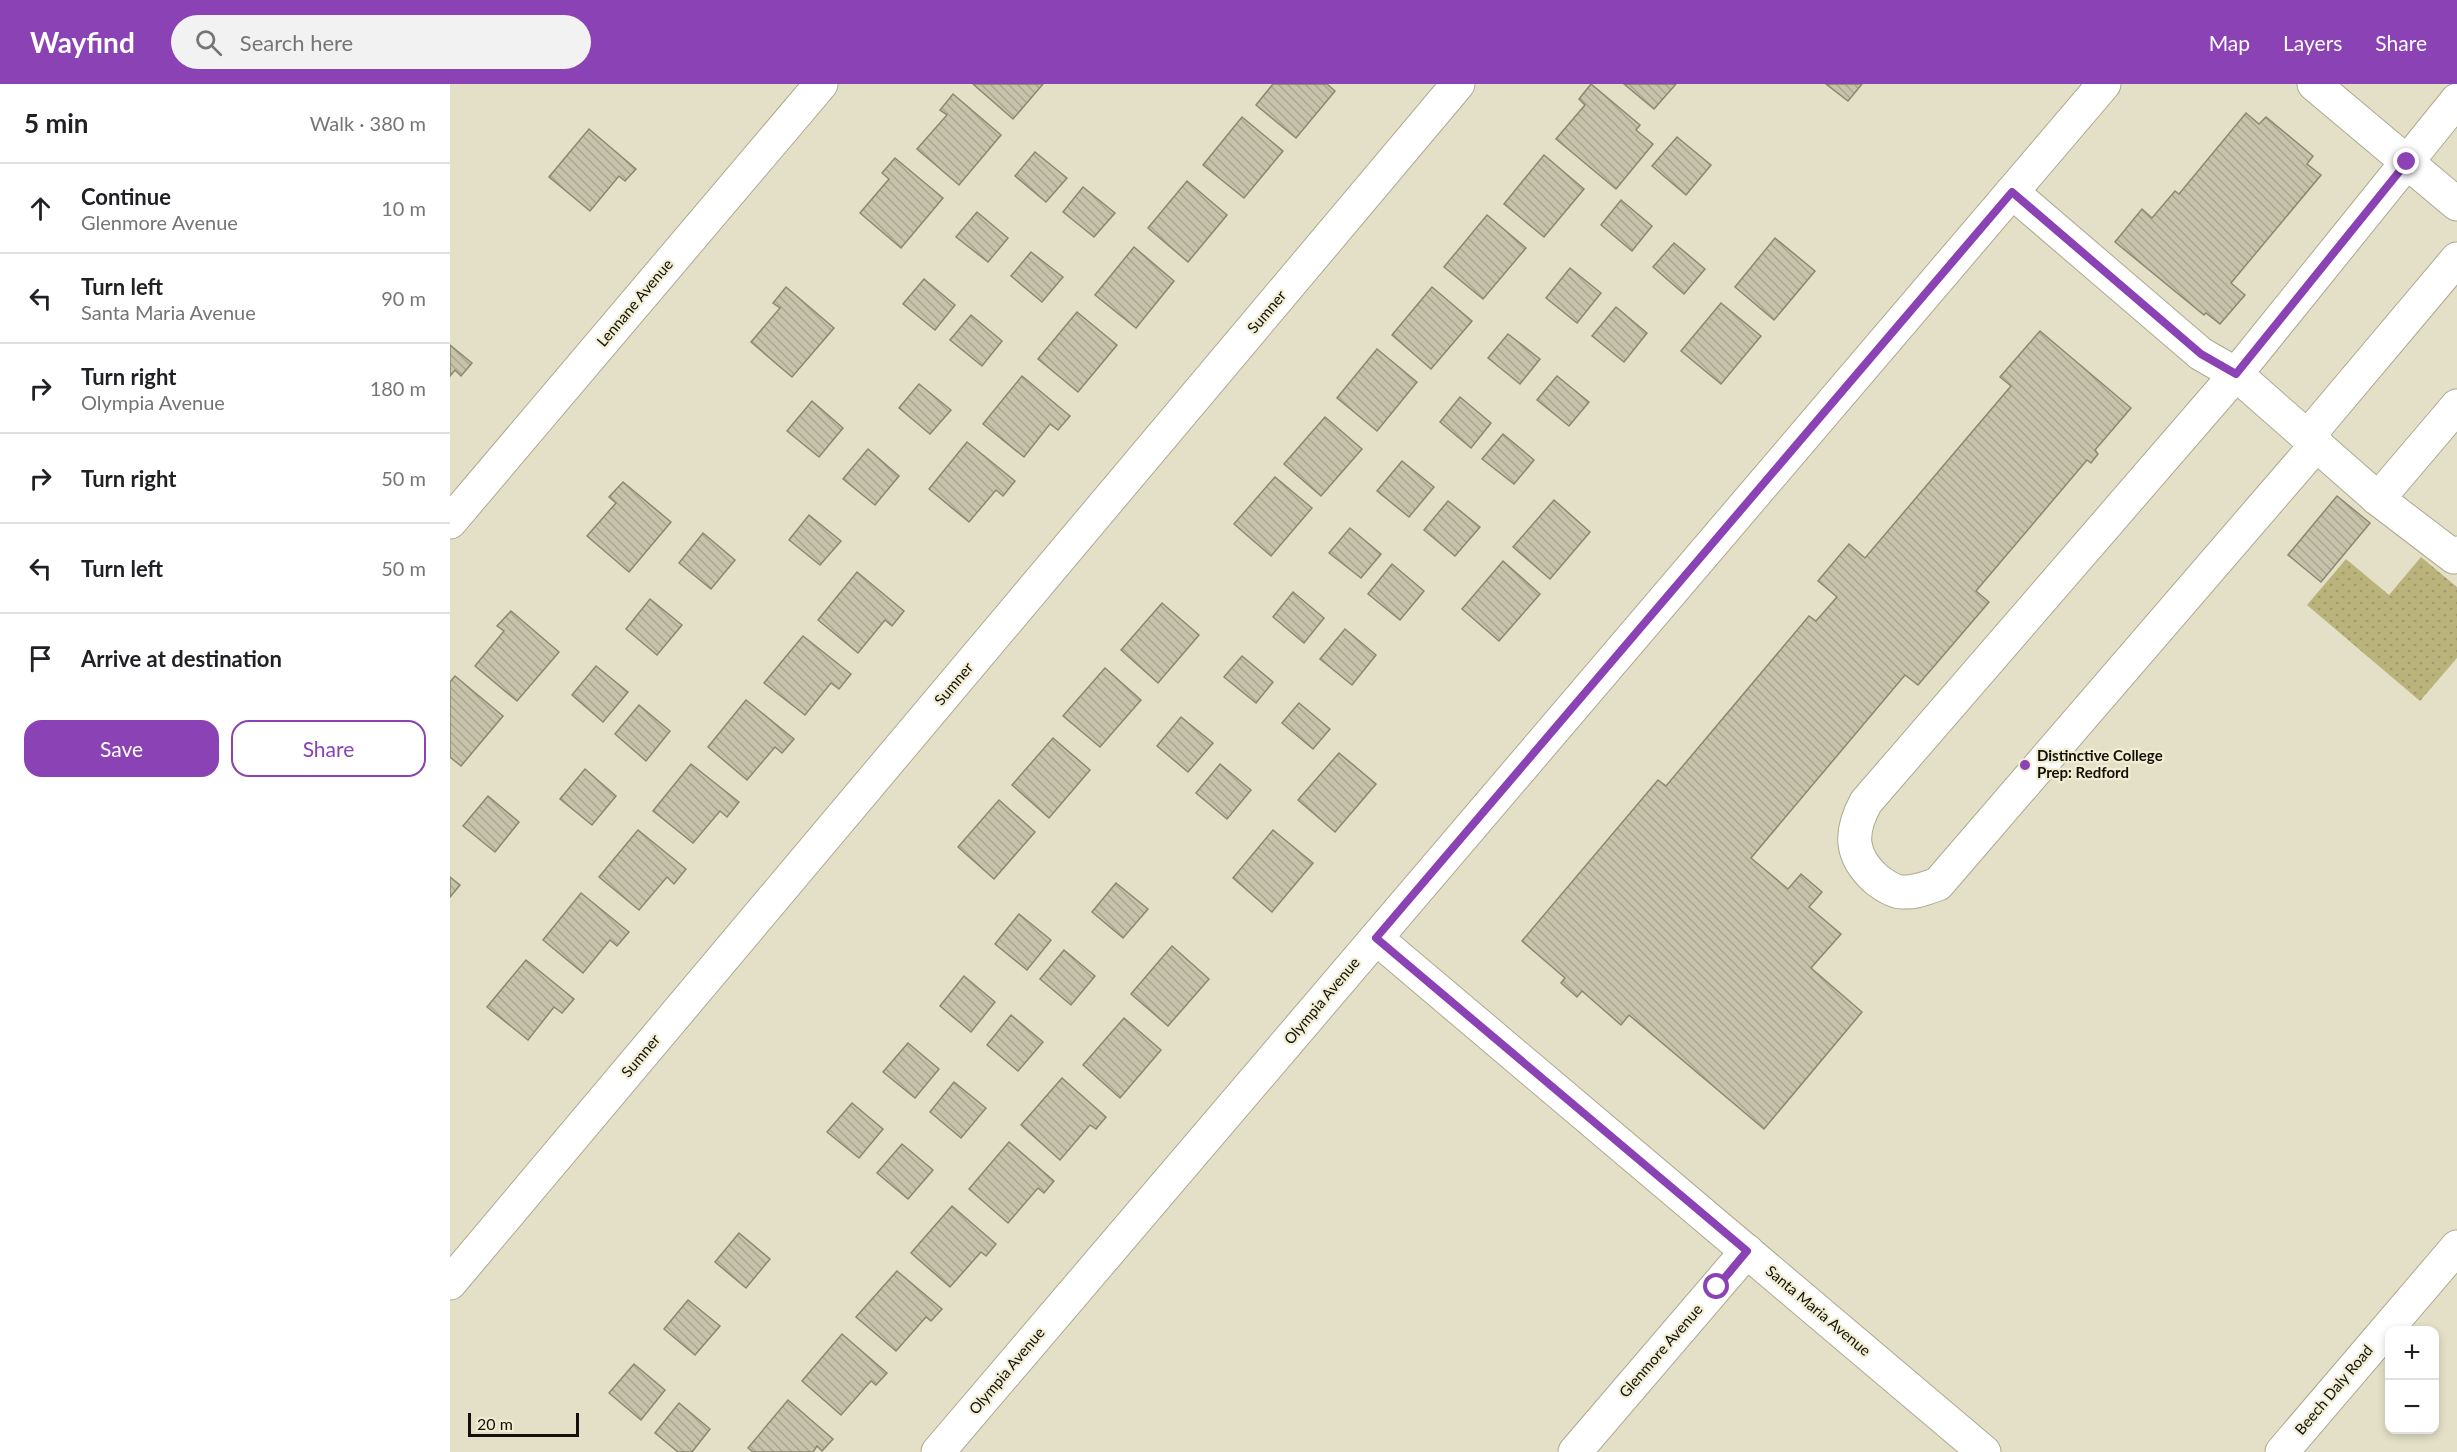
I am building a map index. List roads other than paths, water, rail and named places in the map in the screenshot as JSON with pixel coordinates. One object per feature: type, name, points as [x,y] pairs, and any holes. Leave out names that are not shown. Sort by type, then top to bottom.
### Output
[{"type":"street","name":"Lennane Avenue","points":[[450,522],[821,84]]},
{"type":"street","name":"Sumner","points":[[450,1283],[1458,84]]},
{"type":"street","name":"Olympia Avenue","points":[[938,1452],[2104,84]]},
{"type":"street","points":[[2314,84],[2457,204]]},
{"type":"street","points":[[2452,115],[2407,162],[2236,374],[1866,802],[1858,817],[1854,836],[1857,856],[1867,871],[1883,884],[1900,892],[1921,890],[1938,884],[2312,440],[2457,259]]},
{"type":"street","points":[[2012,192],[2201,354],[2236,374],[2378,499],[2455,555]]},
{"type":"street","points":[[2378,499],[2457,406]]},
{"type":"street","name":"Santa Maria Avenue","points":[[1376,938],[1984,1452]]},
{"type":"street","name":"Beech Daly Road","points":[[2282,1452],[2457,1247]]},
{"type":"street","name":"Glenmore Avenue","points":[[1575,1452],[1747,1251]]},
{"type":"place","name":"Distinctive College Prep: Redford","points":[[2025,765]]}]
